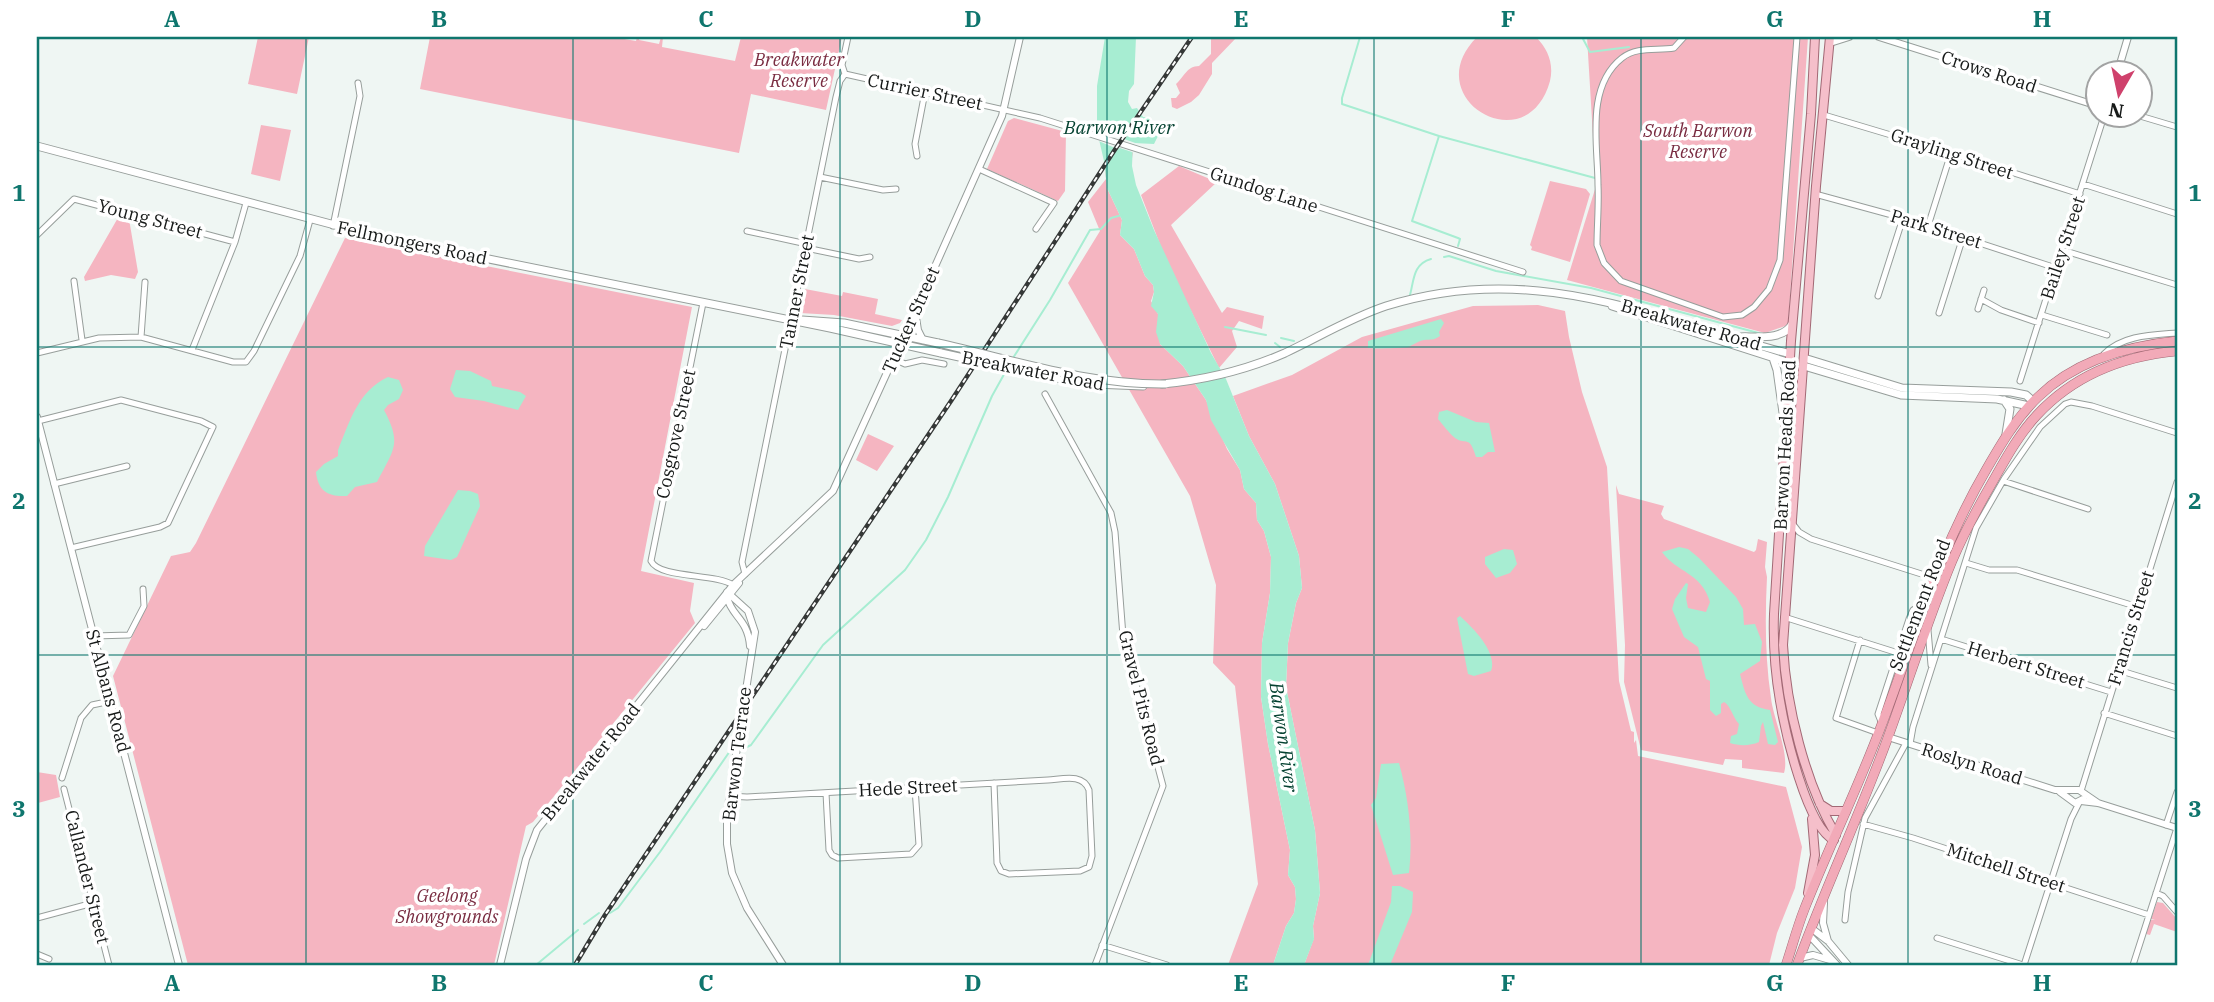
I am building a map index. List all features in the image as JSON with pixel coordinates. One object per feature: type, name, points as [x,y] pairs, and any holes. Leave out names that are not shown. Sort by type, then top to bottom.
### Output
[{"type":"highway","name":"Settlement Road","points":[[1798,962],[1844,844],[1934,578],[1956,525],[2005,438],[2031,404],[2060,379],[2102,356],[2138,346],[2177,341]]},
{"type":"highway","name":"Settlement Road","points":[[1786,965],[1804,910],[1928,627],[1944,582],[1967,529],[2005,460],[2025,429],[2070,386],[2108,365],[2145,354],[2177,351]]},
{"type":"highway","points":[[2031,404],[2042,410]]},
{"type":"highway","points":[[1934,578],[1944,582]]},
{"type":"highway","points":[[1835,838],[1844,844]]},
{"type":"highway","points":[[1800,924],[1810,931]]},
{"type":"main road","name":"Barwon Heads Road","points":[[1815,37],[1811,114],[1792,323],[1774,648],[1780,702],[1807,802],[1823,833],[1835,838]]},
{"type":"main road","name":"Barwon Heads Road","points":[[1830,40],[1815,194],[1783,645],[1787,693],[1820,804],[1835,838]]},
{"type":"main road","name":"Fellmongers Road","points":[[37,146],[333,226],[900,344]]},
{"type":"main road","name":"Breakwater Road","points":[[900,344],[1094,384],[1130,387],[1166,384],[1207,378],[1250,366],[1287,352],[1366,313],[1424,297],[1463,290],[1501,288],[1556,292],[1633,307],[1731,337],[1896,394],[2016,393],[2026,395],[2031,404]]},
{"type":"main road","name":"Breakwater Road","points":[[1591,299],[1773,358],[1790,358]]},
{"type":"main road","name":"Fellmongers Road","points":[[791,320],[844,323],[904,336]]},
{"type":"main road","points":[[1731,337],[1779,334],[1788,330],[1792,323]]},
{"type":"main road","name":"Breakwater Road","points":[[904,336],[1083,377],[1166,384]]},
{"type":"main road","name":"Tucker Street","points":[[900,344],[904,336]]},
{"type":"main road","points":[[1773,358],[1785,431]]},
{"type":"main road","name":"Breakwater Road","points":[[1957,394],[2031,404]]},
{"type":"main road","points":[[2004,400],[2010,408],[2005,438]]},
{"type":"main road","points":[[1780,539],[1791,523]]},
{"type":"main road","points":[[1801,780],[1807,764]]},
{"type":"main road","points":[[1804,910],[1815,851],[1814,827],[1807,802]]},
{"type":"main road","points":[[1820,804],[1831,811],[1846,811]]},
{"type":"street","name":"Tanner Street","points":[[747,573],[745,550],[839,86],[845,74],[842,65],[848,37]]},
{"type":"street","name":"Tucker Street","points":[[904,336],[1005,108],[1020,37]]},
{"type":"street","points":[[1684,37],[1674,48],[1644,49],[1624,56],[1607,75],[1601,87],[1597,116],[1598,248],[1606,267],[1623,282],[1723,317],[1742,315],[1754,307],[1769,289],[1780,260],[1797,37]]},
{"type":"street","points":[[1830,40],[1849,37]]},
{"type":"street","name":"Crows Road","points":[[1878,37],[2084,102]]},
{"type":"street","points":[[2121,60],[2128,37]]},
{"type":"street","name":"Currier Street","points":[[845,74],[1005,108]]},
{"type":"street","points":[[333,226],[360,96],[358,83]]},
{"type":"street","points":[[918,156],[915,144],[925,92]]},
{"type":"street","name":"Gundog Lane","points":[[1005,108],[1523,272]]},
{"type":"street","name":"Grayling Street","points":[[1824,115],[2080,194]]},
{"type":"street","points":[[2154,121],[2177,128]]},
{"type":"street","name":"Bailey Street","points":[[2020,381],[2100,130]]},
{"type":"street","points":[[1928,226],[1951,153]]},
{"type":"street","points":[[979,169],[1054,203],[1036,229]]},
{"type":"street","points":[[820,177],[883,190],[896,190]]},
{"type":"street","points":[[2083,184],[2177,214]]},
{"type":"street","name":"Park Street","points":[[1815,194],[1903,218],[2056,268]]},
{"type":"street","name":"Young Street","points":[[37,235],[74,199],[235,242]]},
{"type":"street","points":[[192,350],[235,242],[246,203]]},
{"type":"street","points":[[1878,296],[1903,218]]},
{"type":"street","points":[[37,353],[82,340],[141,337],[237,363],[250,359],[300,256],[310,220]]},
{"type":"street","points":[[747,231],[859,259],[870,257]]},
{"type":"street","points":[[1939,313],[1963,237]]},
{"type":"street","points":[[2062,250],[2177,285]]},
{"type":"street","points":[[74,281],[82,340]]},
{"type":"street","points":[[141,337],[145,282]]},
{"type":"street","points":[[1978,309],[1984,290]]},
{"type":"street","points":[[1981,299],[2001,310],[2039,323]]},
{"type":"street","name":"Cosgrove Street","points":[[703,303],[651,556],[652,564],[658,569],[714,579],[730,592]]},
{"type":"street","points":[[915,311],[918,330],[923,340]]},
{"type":"street","points":[[2042,315],[2107,335]]},
{"type":"street","name":"Settlement Road","points":[[2102,356],[2112,346],[2124,341],[2177,333]]},
{"type":"street","name":"Tucker Street","points":[[692,637],[717,612],[747,573],[833,491],[900,344]]},
{"type":"street","points":[[894,359],[905,364],[922,360],[944,364]]},
{"type":"street","name":"Gravel Pits Road","points":[[1045,394],[1111,513],[1115,532],[1123,636],[1163,786],[1095,965]]},
{"type":"street","points":[[37,419],[121,400],[201,421],[213,427],[168,523],[71,548]]},
{"type":"street","name":"Settlement Road","points":[[1845,920],[1848,892],[1868,809],[1908,744],[1977,526],[2003,481],[2045,422],[2067,403],[2092,406],[2177,433]]},
{"type":"street","name":"St Albans Road","points":[[37,419],[179,965]]},
{"type":"street","points":[[54,484],[127,466]]},
{"type":"street","points":[[2003,481],[2088,509]]},
{"type":"street","name":"Francis Street","points":[[2024,965],[2177,482]]},
{"type":"street","points":[[1791,523],[1797,531],[1811,539],[1934,578]]},
{"type":"street","points":[[1789,547],[1798,540],[1811,539]]},
{"type":"street","points":[[1966,563],[1989,570],[2017,570],[2138,607]]},
{"type":"street","points":[[94,636],[129,635],[144,606],[144,589]]},
{"type":"street","points":[[707,620],[730,592]]},
{"type":"street","name":"Barwon Terrace","points":[[730,592],[749,637],[750,654]]},
{"type":"street","name":"Barwon Terrace","points":[[730,592],[746,609],[753,624],[754,636],[729,796],[727,844],[732,873],[747,908],[783,965]]},
{"type":"street","points":[[1883,731],[1878,714],[1911,612],[1925,603]]},
{"type":"street","points":[[717,612],[732,614],[745,625]]},
{"type":"street","points":[[1784,617],[1898,653]]},
{"type":"street","points":[[1928,627],[1931,672]]},
{"type":"street","name":"Breakwater Road","points":[[500,965],[526,859],[537,830],[692,637]]},
{"type":"street","name":"Herbert Street","points":[[1941,639],[2111,692]]},
{"type":"street","name":"Roslyn Road","points":[[1860,640],[1836,718],[1883,731],[1908,744],[2177,828]]},
{"type":"street","points":[[2118,670],[2177,688]]},
{"type":"street","points":[[62,778],[80,718],[92,705],[111,701]]},
{"type":"street","points":[[2104,713],[2177,736]]},
{"type":"street","name":"Hede Street","points":[[729,796],[747,797],[994,783],[1079,779],[1085,782],[1089,790],[1092,856],[1089,867],[1080,871],[1009,874],[1002,871],[998,863],[994,783]]},
{"type":"street","points":[[827,793],[829,850],[832,855],[838,858],[899,855],[911,854],[919,845],[915,788]]},
{"type":"street","name":"Callander Street","points":[[64,789],[110,965]]},
{"type":"street","points":[[2166,825],[2177,792]]},
{"type":"street","name":"Mitchell Street","points":[[1863,824],[2149,915]]},
{"type":"street","points":[[2133,965],[2177,828]]},
{"type":"street","points":[[1828,887],[1822,917],[1828,941]]},
{"type":"street","points":[[2156,893],[2163,896],[2177,912]]},
{"type":"street","points":[[37,918],[93,904]]},
{"type":"street","points":[[1810,931],[1828,941],[1848,965]]},
{"type":"street","points":[[1810,931],[1836,964]]},
{"type":"street","points":[[1937,938],[2024,965]]},
{"type":"street","points":[[1102,945],[1167,965]]},
{"type":"street","points":[[37,954],[49,960]]},
{"type":"street","points":[[1798,962],[1813,955],[1836,964]]},
{"type":"green space","points":[[258,37],[309,37],[297,94],[248,84]]},
{"type":"green space","name":"Breakwater Reserve","points":[[430,37],[613,37],[636,41],[637,37],[640,37],[639,40],[659,44],[663,37],[662,47],[735,61],[741,37],[842,37],[826,110],[751,94],[739,153],[420,89]]},
{"type":"green space","points":[[1211,37],[1237,37],[1212,63],[1212,74],[1199,95],[1177,109],[1172,107],[1171,98],[1176,98],[1180,93],[1176,84],[1189,70],[1199,66],[1211,54]]},
{"type":"green space","points":[[1477,37],[1536,37],[1547,52],[1551,69],[1550,81],[1538,105],[1520,118],[1501,120],[1482,113],[1467,100],[1459,81],[1462,60]]},
{"type":"green space","name":"South Barwon Reserve","points":[[1587,37],[1808,37],[1788,325],[1765,333],[1567,280],[1596,186]]},
{"type":"green space","points":[[1014,118],[1066,132],[1065,191],[1058,201],[987,169],[1008,121]]},
{"type":"green space","points":[[261,125],[291,130],[280,181],[251,174]]},
{"type":"green space","points":[[1133,152],[1132,158],[1107,188],[1122,220],[1120,235],[1134,249],[1145,276],[1153,285],[1151,301],[1158,314],[1160,344],[1183,366],[1206,400],[1227,449],[1240,470],[1244,489],[1256,503],[1257,520],[1264,531],[1271,557],[1270,593],[1262,643],[1261,697],[1290,850],[1288,875],[1295,887],[1296,899],[1294,913],[1286,926],[1273,965],[1228,965],[1258,884],[1235,686],[1213,663],[1216,585],[1190,496],[1068,283],[1100,231],[1088,202],[1106,179],[1105,168]]},
{"type":"green space","points":[[1179,166],[1217,182],[1171,225],[1222,313],[1227,307],[1264,316],[1262,329],[1239,321],[1232,331],[1237,347],[1219,368],[1166,260],[1141,195]]},
{"type":"green space","points":[[1550,181],[1586,189],[1590,194],[1570,262],[1531,250],[1530,245]]},
{"type":"green space","points":[[119,216],[129,219],[138,272],[135,279],[111,275],[85,281],[84,277]]},
{"type":"green space","name":"Geelong Showgrounds","points":[[345,238],[692,307],[641,571],[694,583],[690,611],[695,623],[533,822],[526,826],[494,965],[188,965],[113,676],[171,556],[190,552],[196,543]]},
{"type":"green space","points":[[805,289],[842,296],[843,292],[878,299],[875,314],[902,320],[892,326],[834,315],[800,313]]},
{"type":"green space","points":[[1538,305],[1565,311],[1582,392],[1607,467],[1619,681],[1638,756],[1786,787],[1802,847],[1795,888],[1777,933],[1769,965],[1304,965],[1314,938],[1313,926],[1320,893],[1315,830],[1286,687],[1288,643],[1296,603],[1302,588],[1299,556],[1275,484],[1249,436],[1233,396],[1292,375],[1362,337],[1473,306]]},
{"type":"green space","points":[[868,434],[894,446],[877,471],[856,460]]},
{"type":"green space","points":[[1616,485],[1619,494],[1664,506],[1661,514],[1664,519],[1754,552],[1758,539],[1767,542],[1765,567],[1768,668],[1772,706],[1785,756],[1784,773],[1742,768],[1742,760],[1725,759],[1723,765],[1641,750],[1624,682],[1625,645]]},
{"type":"green space","points":[[37,772],[56,775],[60,797],[38,803]]},
{"type":"green space","points":[[2157,902],[2163,903],[2177,919],[2177,932],[2154,924],[2150,935],[2146,934],[2150,920],[2155,920],[2151,919]]},
{"type":"water","name":"Barwon River","points":[[1105,37],[1136,37],[1134,84],[1129,91],[1128,102],[1132,109],[1137,108],[1143,117],[1149,117],[1159,134],[1154,144],[1133,143],[1132,166],[1136,185],[1211,353],[1226,379],[1249,436],[1275,484],[1299,556],[1302,588],[1296,603],[1288,643],[1286,687],[1315,830],[1320,893],[1313,926],[1314,939],[1304,965],[1273,965],[1286,926],[1294,913],[1296,899],[1295,887],[1288,875],[1290,850],[1261,697],[1262,643],[1270,593],[1271,557],[1264,531],[1257,520],[1256,503],[1244,489],[1240,470],[1211,420],[1206,400],[1183,366],[1160,344],[1156,332],[1158,314],[1151,306],[1153,285],[1145,276],[1134,249],[1120,235],[1122,220],[1107,188],[1097,131],[1097,86]]},
{"type":"water","points":[[1441,319],[1444,323],[1439,332],[1440,336],[1436,339],[1408,347],[1368,348],[1368,341]]},
{"type":"water","points":[[456,370],[470,371],[491,381],[492,386],[520,392],[526,396],[518,410],[455,397],[450,389]]},
{"type":"water","points":[[388,377],[399,380],[403,390],[399,399],[384,410],[394,439],[388,462],[377,482],[355,487],[347,496],[325,492],[319,484],[316,472],[338,456],[338,450],[356,408],[369,390]]},
{"type":"water","points":[[1447,410],[1476,422],[1489,423],[1495,452],[1476,457],[1469,443],[1455,438],[1438,419],[1439,412]]},
{"type":"water","points":[[458,490],[478,494],[480,506],[457,557],[451,560],[424,556],[425,546]]},
{"type":"water","points":[[1679,547],[1688,549],[1699,558],[1736,597],[1743,609],[1744,625],[1755,624],[1762,642],[1760,661],[1740,674],[1748,698],[1756,706],[1770,710],[1778,742],[1775,745],[1768,744],[1763,722],[1759,742],[1744,745],[1730,743],[1731,736],[1737,734],[1739,724],[1730,709],[1724,702],[1721,704],[1721,713],[1716,716],[1710,710],[1710,681],[1706,679],[1698,647],[1684,637],[1672,609],[1686,583],[1688,608],[1706,612],[1710,602],[1701,584],[1662,552]]},
{"type":"water","points":[[1504,549],[1513,550],[1517,564],[1510,573],[1496,578],[1485,564],[1485,557]]},
{"type":"water","points":[[1460,616],[1487,648],[1491,656],[1491,671],[1474,676],[1468,674],[1457,618]]},
{"type":"water","points":[[1399,763],[1411,846],[1409,873],[1393,875],[1371,805],[1376,798],[1381,764]]},
{"type":"water","points":[[1392,886],[1400,886],[1413,892],[1412,912],[1390,965],[1368,965],[1391,902]]},
{"type":"pier","points":[[1142,109],[1124,139],[1138,144],[1135,153],[1117,149],[1102,172],[1101,169],[1115,148],[1094,139],[1095,130],[1122,137]]},
{"type":"waterway","points":[[1360,37],[1342,104],[1439,136],[1412,221],[1460,239],[1458,246]]},
{"type":"waterway","points":[[1582,37],[1590,52],[1629,47]]},
{"type":"waterway","points":[[1439,136],[1595,178]]},
{"type":"waterway","points":[[1013,358],[1090,230],[1101,229],[1111,218],[1122,215]]},
{"type":"waterway","points":[[1444,257],[1449,256],[1496,271],[1591,288],[1762,334]]},
{"type":"waterway","points":[[1410,295],[1418,269],[1431,259]]},
{"type":"waterway","points":[[1225,327],[1266,335]]},
{"type":"waterway","points":[[1281,338],[1294,341]]},
{"type":"waterway","points":[[1275,343],[1280,347]]},
{"type":"waterway","points":[[741,750],[751,745],[823,645],[905,570],[926,540],[1007,369]]},
{"type":"waterway","points":[[610,913],[618,908],[660,852],[730,751]]},
{"type":"waterway","points":[[584,924],[599,913]]},
{"type":"waterway","points":[[536,965],[578,930]]},
{"type":"railway","points":[[575,965],[605,915],[1192,37]]}]
